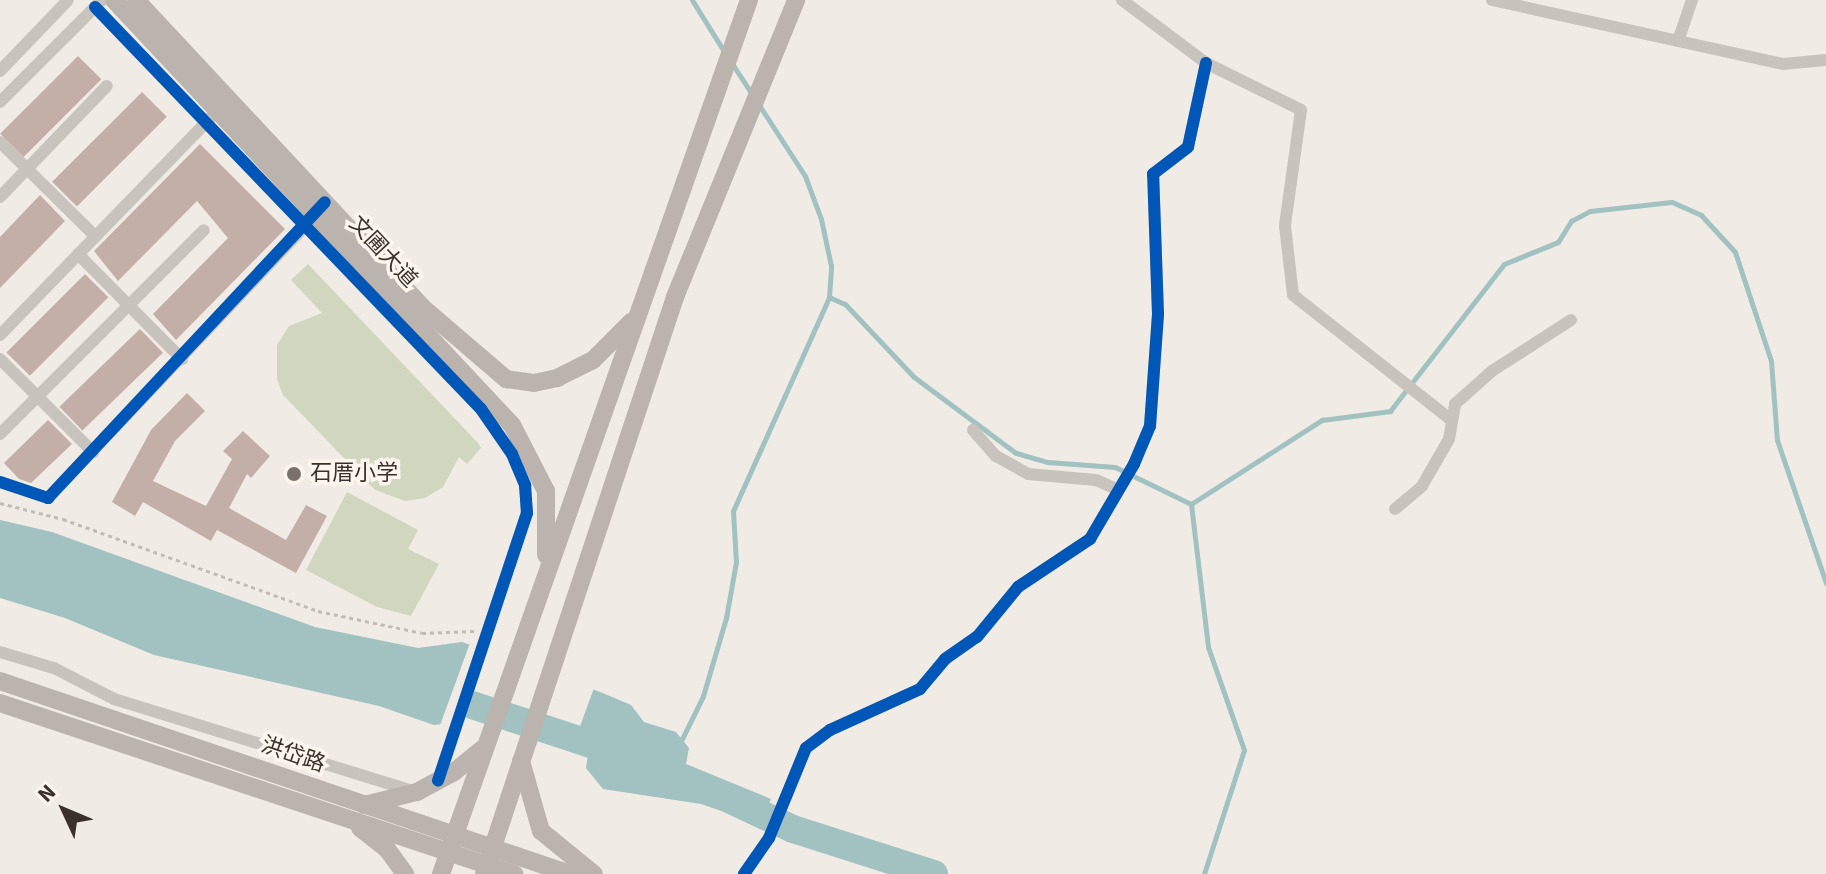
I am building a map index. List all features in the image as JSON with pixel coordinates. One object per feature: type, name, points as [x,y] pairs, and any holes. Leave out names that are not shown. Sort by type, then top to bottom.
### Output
[{"type":"main road","name":"文圃大道","points":[[114,0],[212,115],[315,214],[506,379],[534,383],[593,360],[636,317]]},
{"type":"main road","name":"文圃大道","points":[[136,0],[315,214],[512,425],[546,491],[546,570]]},
{"type":"main road","points":[[441,874],[749,0]]},
{"type":"main road","points":[[489,864],[520,758],[675,297],[796,0]]},
{"type":"main road","name":"洪岱路","points":[[0,681],[364,805],[453,844]]},
{"type":"main road","points":[[0,703],[352,821],[453,844],[514,874]]},
{"type":"main road","points":[[364,805],[417,792],[438,781],[484,747]]},
{"type":"main road","points":[[520,758],[541,831],[594,874]]},
{"type":"main road","points":[[352,821],[387,849],[405,874]]},
{"type":"main road","points":[[489,864],[570,874]]},
{"type":"street","points":[[0,71],[68,0]]},
{"type":"street","points":[[1122,0],[1206,63],[1301,110],[1285,226],[1293,295],[1450,419]]},
{"type":"street","points":[[1492,0],[1783,64],[1826,60]]},
{"type":"street","points":[[1678,41],[1692,0]]},
{"type":"street","points":[[0,102],[98,4],[212,115],[0,335]]},
{"type":"street","points":[[744,874],[769,838],[781,800],[812,742],[920,689],[945,659],[977,637],[1018,587],[1090,539],[1134,464],[1150,426],[1158,314],[1153,174],[1188,147],[1206,63]]},
{"type":"street","points":[[0,197],[107,86]]},
{"type":"street","points":[[0,142],[95,236]]},
{"type":"street","points":[[0,482],[48,498],[182,359],[315,214],[481,409],[512,454],[525,485],[527,513],[438,781]]},
{"type":"street","points":[[0,434],[204,230]]},
{"type":"street","points":[[78,254],[182,359]]},
{"type":"street","points":[[1395,509],[1422,486],[1449,439],[1455,404],[1492,371],[1571,320]]},
{"type":"street","points":[[0,359],[93,452]]},
{"type":"street","points":[[973,430],[996,456],[1028,474],[1096,480],[1120,487]]},
{"type":"street","points":[[0,652],[54,668],[114,699],[417,792]]},
{"type":"path","points":[[0,503],[63,519],[318,611],[422,633],[467,629],[484,641]]},
{"type":"green space","points":[[308,264],[481,448],[467,464],[459,457],[443,487],[425,498],[405,501],[375,490],[283,395],[277,379],[277,345],[289,326],[322,313],[291,280]]},
{"type":"green space","points":[[347,492],[418,530],[408,549],[439,564],[411,616],[377,607],[306,570]]},
{"type":"water","points":[[0,520],[52,532],[315,627],[418,648],[462,642],[603,693],[631,705],[644,722],[676,732],[689,748],[686,764],[771,799],[759,824],[701,804],[603,789],[586,768],[590,741],[522,716],[434,725],[379,706],[154,655],[65,618],[0,598]]},
{"type":"pier","points":[[470,643],[594,688],[575,740],[522,720],[439,728]]},
{"type":"building","points":[[78,56],[101,79],[24,157],[0,134]]},
{"type":"building","points":[[142,92],[167,117],[77,207],[52,182]]},
{"type":"building","points":[[200,144],[285,229],[176,340],[153,314],[228,238],[197,201],[118,281],[94,251]]},
{"type":"building","points":[[40,195],[65,221],[0,288],[0,237]]},
{"type":"building","points":[[85,274],[108,297],[30,376],[7,352]]},
{"type":"building","points":[[140,329],[163,353],[82,431],[59,407]]},
{"type":"building","points":[[187,393],[205,411],[175,441],[153,481],[206,506],[232,459],[223,451],[243,431],[270,456],[251,478],[247,474],[229,508],[286,540],[306,505],[327,516],[296,573],[217,530],[211,541],[143,502],[135,516],[112,502],[151,430]]},
{"type":"building","points":[[48,420],[72,444],[31,483],[19,479],[4,463]]},
{"type":"waterway","points":[[692,0],[725,53]]},
{"type":"waterway","points":[[733,65],[751,93]]},
{"type":"waterway","points":[[680,743],[703,696],[726,618],[736,562],[733,511],[829,297],[831,266],[821,219],[805,176],[759,105]]},
{"type":"waterway","points":[[829,297],[845,304],[914,377],[1016,453],[1048,462],[1115,467],[1191,504],[1322,420],[1390,411],[1504,264],[1558,242],[1571,221],[1590,211],[1672,202],[1701,215],[1735,252],[1771,361],[1777,440],[1826,583]]},
{"type":"waterway","points":[[1191,504],[1208,647],[1244,750],[1204,874]]},
{"type":"waterway","points":[[472,705],[627,756]]},
{"type":"waterway","points":[[731,800],[793,829],[934,874]]},
{"type":"cycle path","points":[[95,7],[481,409],[512,454],[525,485],[527,513],[438,781]]},
{"type":"cycle path","points":[[744,874],[769,838],[806,748],[830,730],[920,689],[945,659],[977,637],[1018,587],[1090,539],[1134,464],[1150,426],[1158,314],[1153,174],[1188,147],[1206,63]]},
{"type":"cycle path","points":[[0,482],[48,498],[325,202]]},
{"type":"place","name":"石厝小学","points":[[294,474]]}]
